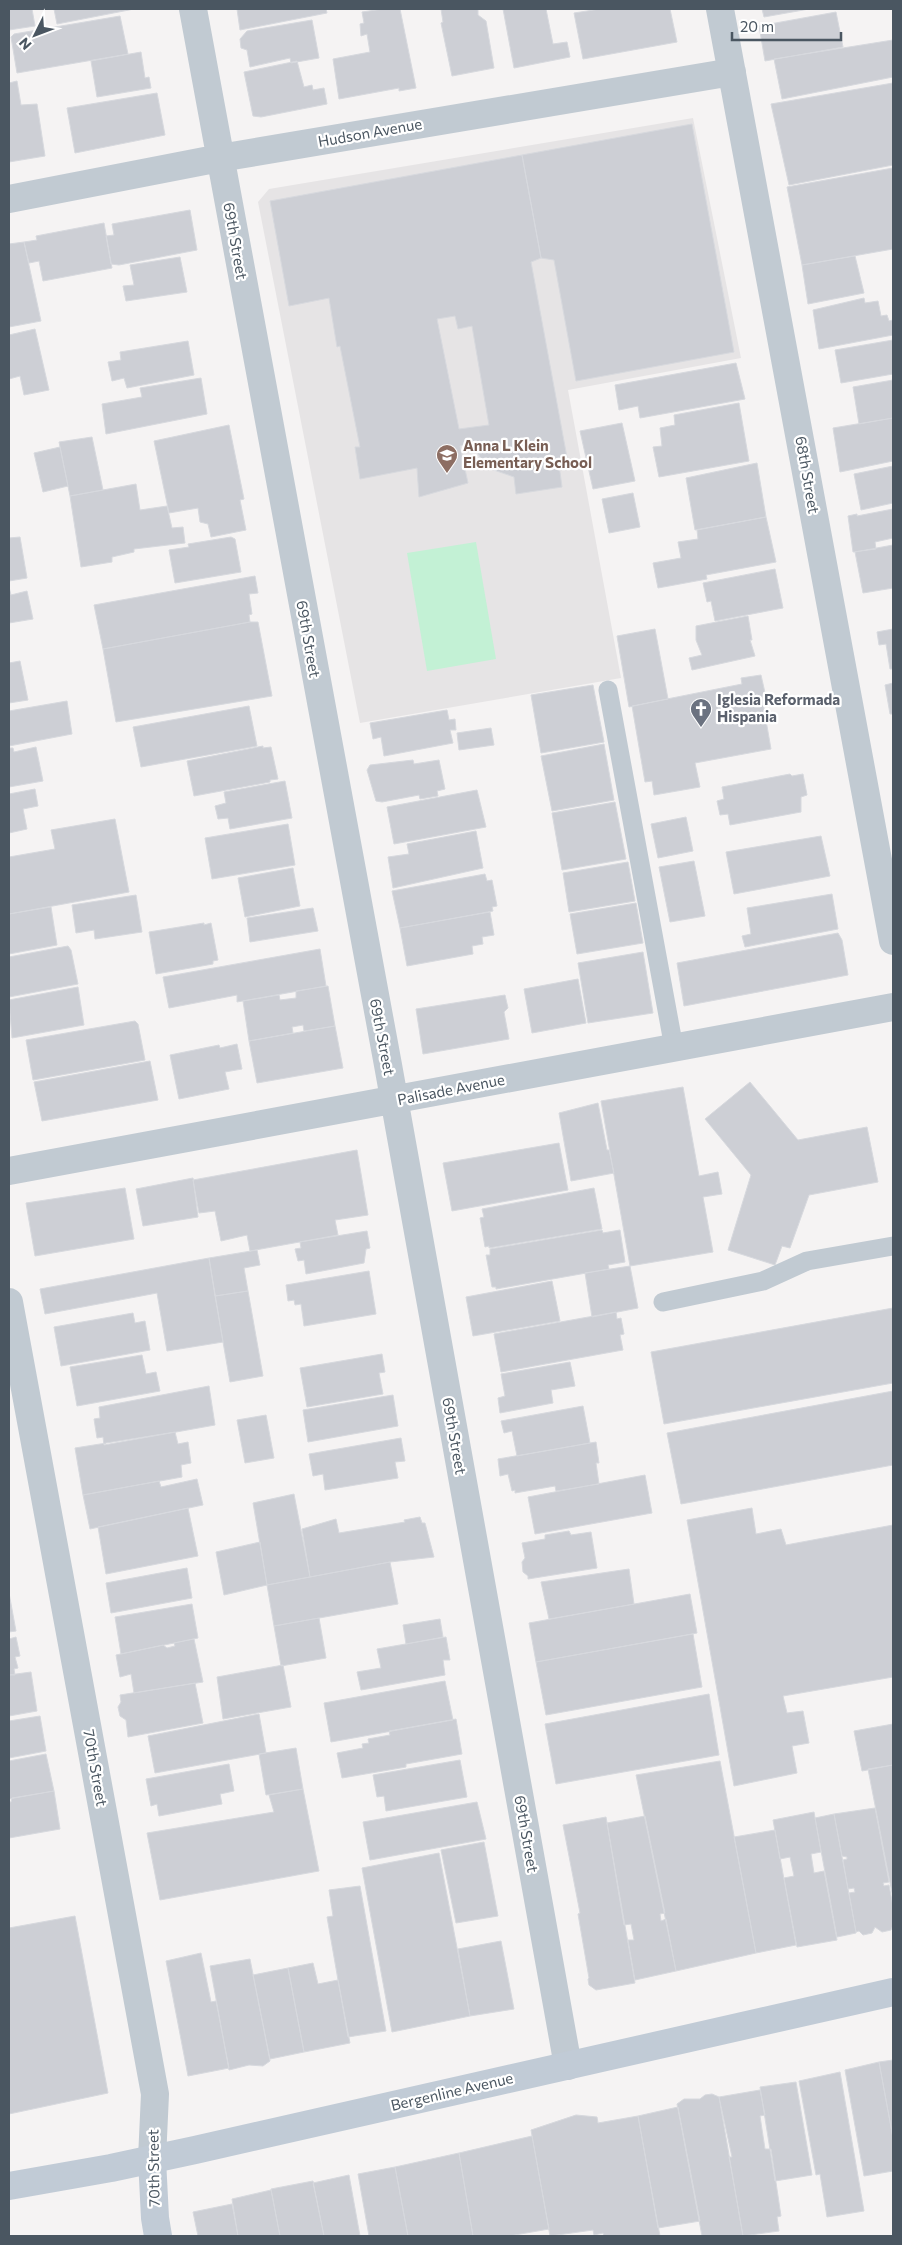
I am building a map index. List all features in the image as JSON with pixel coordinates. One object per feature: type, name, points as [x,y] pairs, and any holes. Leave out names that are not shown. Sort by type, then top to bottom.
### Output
[{"type":"street","name":"69th Street","points":[[193,9],[394,1101],[568,2066]]},
{"type":"street","name":"68th Street","points":[[720,9],[893,941]]},
{"type":"street","name":"Hudson Avenue","points":[[9,199],[220,158],[732,72]]},
{"type":"street","name":"Palisade Avenue","points":[[9,1171],[893,1007]]},
{"type":"street","name":"70th Street","points":[[9,1302],[155,2094],[152,2159],[155,2218],[158,2236]]},
{"type":"street","name":"Bergenline Avenue","points":[[9,2186],[152,2159],[893,1992]]},
{"type":"lane","points":[[608,690],[674,1048]]},
{"type":"lane","points":[[663,1302],[763,1281],[807,1261],[893,1246]]},
{"type":"shaded area","name":"Anna L Klein Elementary School","points":[[693,118],[741,358],[568,390],[621,678],[360,723],[258,202],[269,189]]},
{"type":"green space","points":[[476,542],[496,659],[427,671],[407,553]]},
{"type":"building","points":[[9,9],[32,9],[35,26],[9,30]]},
{"type":"building","points":[[54,9],[134,9],[57,24]]},
{"type":"building","points":[[237,9],[326,9],[327,13],[240,30]]},
{"type":"building","points":[[400,9],[416,88],[399,91],[399,88],[339,99],[333,59],[370,52],[367,34],[361,36],[360,24],[364,23],[362,12]]},
{"type":"building","points":[[441,9],[478,9],[478,15],[486,21],[494,68],[452,76],[441,23],[443,22]]},
{"type":"building","points":[[503,9],[546,9],[553,44],[567,42],[570,57],[514,68]]},
{"type":"building","points":[[600,9],[670,9],[677,42],[583,59],[574,13]]},
{"type":"building","points":[[762,9],[809,9],[764,17]]},
{"type":"building","points":[[836,12],[843,47],[765,61],[759,26]]},
{"type":"building","points":[[120,16],[128,54],[17,73],[11,37],[14,34]]},
{"type":"building","points":[[312,20],[319,58],[291,63],[290,58],[250,67],[247,50],[241,48],[240,39],[247,31]]},
{"type":"building","points":[[893,40],[893,77],[782,99],[774,59]]},
{"type":"building","points":[[141,52],[145,78],[149,77],[151,88],[97,97],[91,61]]},
{"type":"building","points":[[297,61],[304,87],[312,85],[313,90],[324,88],[327,104],[261,117],[253,116],[244,72]]},
{"type":"building","points":[[17,81],[21,105],[37,104],[45,156],[9,162],[9,83]]},
{"type":"building","points":[[893,83],[893,165],[789,185],[771,104]]},
{"type":"building","points":[[157,93],[165,135],[75,153],[67,108]]},
{"type":"building","points":[[692,124],[734,352],[576,381],[554,260],[541,258],[522,155]]},
{"type":"building","points":[[522,155],[541,258],[531,262],[568,463],[559,465],[562,487],[516,494],[514,477],[485,467],[473,443],[460,446],[468,483],[419,497],[417,468],[360,479],[355,447],[360,447],[340,346],[337,347],[329,298],[289,306],[270,201]],"holes":[[[455,316],[458,329],[472,326],[489,425],[459,429],[437,319]]]},
{"type":"building","points":[[893,168],[893,249],[802,265],[787,187]]},
{"type":"building","points":[[190,210],[197,250],[119,265],[111,264],[106,236],[114,235],[112,224]]},
{"type":"building","points":[[104,223],[112,268],[43,281],[39,261],[29,263],[24,242],[37,240],[36,236]]},
{"type":"building","points":[[24,242],[41,321],[9,327],[9,244]]},
{"type":"building","points":[[855,256],[864,293],[808,304],[802,265]]},
{"type":"building","points":[[180,257],[187,292],[126,301],[123,286],[134,285],[130,265]]},
{"type":"building","points":[[864,298],[865,303],[878,301],[881,316],[887,315],[889,321],[893,320],[893,335],[819,349],[813,310]]},
{"type":"building","points":[[35,329],[49,390],[24,395],[20,376],[9,379],[9,335]]},
{"type":"building","points":[[893,340],[893,374],[841,383],[835,350]]},
{"type":"building","points":[[188,341],[194,375],[127,388],[124,378],[112,381],[108,362],[121,360],[120,352]]},
{"type":"building","points":[[736,363],[745,399],[640,418],[638,406],[619,410],[615,385]]},
{"type":"building","points":[[201,378],[207,414],[106,434],[102,404],[142,397],[140,388]]},
{"type":"building","points":[[893,380],[893,418],[859,424],[853,387]]},
{"type":"building","points":[[739,403],[749,461],[659,477],[653,447],[662,446],[660,428],[675,425],[674,415]]},
{"type":"building","points":[[893,418],[893,461],[840,472],[833,428]]},
{"type":"building","points":[[622,423],[635,481],[593,489],[580,431]]},
{"type":"building","points":[[229,425],[244,499],[240,500],[246,530],[211,537],[208,524],[200,522],[198,508],[169,513],[154,441]]},
{"type":"building","points":[[92,437],[103,490],[70,496],[59,442]]},
{"type":"building","points":[[60,447],[68,486],[43,492],[34,453]]},
{"type":"building","points":[[757,463],[766,517],[695,530],[686,478]]},
{"type":"building","points":[[893,466],[893,503],[861,510],[854,474]]},
{"type":"building","points":[[136,484],[140,510],[167,506],[172,528],[183,527],[185,543],[134,549],[134,552],[112,557],[112,562],[81,567],[70,496]]},
{"type":"building","points":[[633,493],[640,527],[609,533],[602,499]]},
{"type":"building","points":[[893,509],[893,538],[875,542],[876,549],[853,552],[848,516]]},
{"type":"building","points":[[766,517],[776,562],[706,575],[707,579],[658,588],[653,563],[681,558],[678,542],[698,539],[697,530]]},
{"type":"building","points":[[20,537],[27,578],[9,581],[9,538]]},
{"type":"building","points":[[231,537],[235,539],[241,572],[175,583],[169,550],[189,547],[188,544]]},
{"type":"building","points":[[893,545],[893,588],[863,593],[855,552]]},
{"type":"building","points":[[775,569],[783,608],[715,621],[711,601],[707,602],[703,583]]},
{"type":"building","points":[[255,576],[258,593],[249,594],[252,614],[249,615],[250,622],[103,649],[94,605]]},
{"type":"building","points":[[9,587],[11,595],[27,591],[33,619],[9,623]]},
{"type":"building","points":[[748,616],[752,640],[750,640],[755,656],[692,670],[689,658],[702,655],[696,640],[696,626]]},
{"type":"building","points":[[258,622],[272,696],[116,722],[103,649]]},
{"type":"building","points":[[655,629],[668,699],[629,707],[617,636]]},
{"type":"building","points":[[893,629],[893,669],[890,669],[886,644],[879,645],[877,632]]},
{"type":"building","points":[[20,661],[28,700],[9,703],[9,663]]},
{"type":"building","name":"Iglesia Reformada Hispania","points":[[761,675],[766,697],[762,697],[771,749],[695,763],[700,787],[654,795],[652,781],[645,782],[632,706],[742,684],[741,678]]},
{"type":"building","points":[[893,683],[893,714],[890,714],[885,685]]},
{"type":"building","points":[[593,685],[604,742],[541,753],[531,695]]},
{"type":"building","points":[[67,701],[72,734],[9,746],[9,711]]},
{"type":"building","points":[[249,706],[257,746],[141,767],[133,727]]},
{"type":"building","points":[[447,710],[449,720],[455,719],[456,730],[450,730],[453,743],[384,756],[381,737],[373,739],[370,723]]},
{"type":"building","points":[[491,728],[494,745],[459,750],[457,733]]},
{"type":"building","points":[[604,744],[614,800],[552,811],[541,756]]},
{"type":"building","points":[[263,746],[263,748],[271,747],[278,779],[194,796],[187,761]]},
{"type":"building","points":[[36,747],[43,781],[9,787],[9,748],[13,748],[14,752]]},
{"type":"building","points":[[413,760],[414,764],[439,760],[445,789],[437,791],[438,796],[420,799],[419,795],[382,802],[376,801],[367,770],[370,765]]},
{"type":"building","points":[[790,774],[792,776],[803,774],[807,795],[801,797],[801,812],[730,825],[728,814],[720,815],[717,801],[724,799],[722,787]]},
{"type":"building","points":[[285,781],[292,818],[230,829],[228,818],[218,819],[215,806],[226,803],[224,792]]},
{"type":"building","points":[[35,789],[38,806],[23,809],[27,829],[9,833],[9,794]]},
{"type":"building","points":[[477,790],[486,827],[394,844],[387,807]]},
{"type":"building","points":[[615,802],[626,859],[562,870],[552,813]]},
{"type":"building","points":[[686,817],[693,851],[658,858],[651,824]]},
{"type":"building","points":[[115,819],[129,892],[9,914],[9,857],[55,849],[51,830]]},
{"type":"building","points":[[288,824],[295,865],[212,879],[205,838]]},
{"type":"building","points":[[476,831],[483,868],[393,888],[388,857],[409,854],[407,844]]},
{"type":"building","points":[[821,836],[830,876],[734,894],[726,852]]},
{"type":"building","points":[[694,861],[705,916],[670,922],[659,867]]},
{"type":"building","points":[[628,862],[635,901],[569,912],[563,873]]},
{"type":"building","points":[[293,868],[300,906],[245,917],[238,878]]},
{"type":"building","points":[[485,874],[487,881],[492,880],[497,906],[492,907],[493,911],[400,928],[392,891]]},
{"type":"building","points":[[832,894],[838,929],[745,947],[742,936],[751,934],[747,908]]},
{"type":"building","points":[[136,895],[142,932],[95,939],[94,930],[76,933],[72,905]]},
{"type":"building","points":[[636,903],[643,943],[577,954],[570,914]]},
{"type":"building","points":[[51,907],[57,945],[9,954],[9,914]]},
{"type":"building","points":[[313,908],[318,931],[250,942],[247,918]]},
{"type":"building","points":[[490,912],[494,935],[482,937],[483,944],[472,946],[473,954],[407,966],[400,928]]},
{"type":"building","points":[[204,923],[204,925],[211,923],[218,960],[213,961],[213,964],[156,974],[149,932]]},
{"type":"building","points":[[838,933],[842,940],[848,975],[684,1006],[677,963]]},
{"type":"building","points":[[68,946],[71,950],[78,984],[9,997],[9,957]]},
{"type":"building","points":[[320,949],[326,986],[237,1002],[237,995],[169,1008],[163,977]]},
{"type":"building","points":[[643,952],[653,1013],[588,1023],[578,963]]},
{"type":"building","points":[[578,979],[586,1023],[532,1033],[524,989]]},
{"type":"building","points":[[328,986],[335,1026],[304,1031],[303,1025],[292,1027],[293,1033],[249,1041],[243,1001],[279,995],[280,1000],[296,998],[296,991]]},
{"type":"building","points":[[78,987],[84,1025],[12,1038],[9,1000]]},
{"type":"building","points":[[505,995],[508,1008],[504,1012],[509,1039],[423,1054],[416,1009]]},
{"type":"building","points":[[135,1021],[138,1024],[145,1060],[33,1080],[26,1040]]},
{"type":"building","points":[[335,1026],[343,1068],[257,1083],[249,1041]]},
{"type":"building","points":[[237,1044],[242,1069],[225,1072],[229,1089],[179,1099],[170,1055],[219,1045],[220,1048]]},
{"type":"building","points":[[150,1061],[158,1100],[42,1121],[34,1082]]},
{"type":"building","points":[[750,1082],[798,1140],[867,1127],[878,1182],[809,1195],[790,1248],[782,1246],[775,1265],[728,1250],[751,1175],[705,1119]]},
{"type":"building","points":[[683,1087],[699,1176],[718,1172],[722,1194],[703,1197],[713,1252],[630,1266],[601,1101]]},
{"type":"building","points":[[598,1103],[607,1150],[609,1150],[614,1173],[571,1181],[559,1113]]},
{"type":"building","points":[[559,1143],[568,1190],[452,1211],[443,1163]]},
{"type":"building","points":[[357,1150],[368,1215],[335,1220],[338,1235],[250,1251],[247,1235],[221,1241],[215,1211],[199,1213],[193,1180]]},
{"type":"building","points":[[193,1178],[198,1217],[143,1226],[136,1189]]},
{"type":"building","points":[[125,1188],[134,1239],[35,1256],[26,1203]]},
{"type":"building","points":[[594,1188],[602,1229],[489,1248],[489,1246],[485,1247],[480,1218],[484,1217],[482,1209]]},
{"type":"building","points":[[602,1230],[603,1233],[620,1230],[625,1262],[608,1265],[609,1269],[496,1289],[496,1287],[492,1287],[486,1255],[490,1255],[490,1249]]},
{"type":"building","points":[[367,1231],[370,1248],[366,1249],[364,1263],[306,1274],[304,1260],[298,1261],[295,1249],[301,1248],[300,1242]]},
{"type":"building","points":[[257,1250],[260,1265],[244,1268],[248,1291],[215,1296],[209,1258]]},
{"type":"building","points":[[209,1258],[223,1342],[167,1351],[157,1293],[45,1314],[40,1289]]},
{"type":"building","points":[[630,1266],[638,1308],[592,1317],[585,1273]]},
{"type":"building","points":[[369,1271],[376,1314],[304,1326],[301,1304],[295,1305],[294,1300],[288,1301],[286,1285]]},
{"type":"building","points":[[552,1281],[560,1321],[473,1336],[466,1297]]},
{"type":"building","points":[[248,1291],[263,1376],[230,1382],[215,1296]]},
{"type":"building","points":[[893,1308],[893,1383],[664,1424],[651,1352]]},
{"type":"building","points":[[616,1312],[617,1319],[621,1318],[624,1334],[620,1335],[623,1350],[501,1372],[494,1334]]},
{"type":"building","points":[[133,1313],[135,1323],[145,1321],[150,1350],[61,1366],[54,1327]]},
{"type":"building","points":[[382,1354],[385,1372],[379,1373],[383,1394],[307,1407],[300,1368]]},
{"type":"building","points":[[142,1355],[146,1374],[156,1372],[160,1391],[77,1406],[70,1367]]},
{"type":"building","points":[[570,1362],[575,1386],[551,1390],[553,1403],[500,1413],[498,1398],[505,1396],[501,1374]]},
{"type":"building","points":[[209,1386],[215,1425],[104,1445],[103,1437],[97,1438],[94,1419],[100,1418],[99,1407]]},
{"type":"building","points":[[893,1391],[893,1465],[681,1504],[667,1433]]},
{"type":"building","points":[[393,1395],[398,1426],[308,1442],[303,1410]]},
{"type":"building","points":[[583,1406],[590,1443],[517,1456],[512,1431],[504,1433],[501,1421]]},
{"type":"building","points":[[266,1415],[274,1458],[245,1463],[237,1420]]},
{"type":"building","points":[[175,1432],[178,1444],[188,1442],[191,1463],[181,1465],[182,1477],[83,1495],[75,1448]]},
{"type":"building","points":[[401,1438],[405,1461],[395,1462],[398,1478],[325,1490],[323,1474],[313,1476],[309,1454]]},
{"type":"building","points":[[596,1442],[599,1484],[556,1491],[555,1486],[515,1493],[515,1490],[512,1491],[508,1474],[500,1476],[498,1459]]},
{"type":"building","points":[[645,1475],[652,1513],[535,1534],[528,1497]]},
{"type":"building","points":[[197,1479],[203,1505],[90,1529],[83,1495],[159,1481],[161,1487]]},
{"type":"building","points":[[294,1494],[310,1577],[267,1585],[253,1503]]},
{"type":"building","points":[[188,1508],[198,1556],[106,1574],[98,1527]]},
{"type":"building","points":[[752,1508],[756,1534],[781,1529],[786,1545],[893,1525],[893,1677],[783,1696],[787,1713],[803,1711],[809,1743],[792,1746],[797,1773],[734,1786],[687,1520]]},
{"type":"building","points":[[420,1517],[422,1523],[425,1523],[434,1557],[390,1562],[310,1577],[302,1529],[336,1519],[339,1533],[405,1522],[404,1520]]},
{"type":"building","points":[[569,1531],[571,1535],[591,1532],[597,1568],[528,1579],[528,1576],[523,1572],[522,1562],[525,1558],[522,1543],[545,1539],[545,1535]]},
{"type":"building","points":[[260,1542],[267,1585],[224,1595],[216,1552]]},
{"type":"building","points":[[390,1562],[398,1604],[274,1626],[267,1585]]},
{"type":"building","points":[[187,1568],[192,1598],[111,1613],[106,1583]]},
{"type":"building","points":[[629,1569],[634,1604],[549,1619],[541,1582]]},
{"type":"building","points":[[9,1593],[16,1631],[9,1632]]},
{"type":"building","points":[[690,1594],[697,1633],[536,1662],[529,1623]]},
{"type":"building","points":[[192,1604],[198,1638],[121,1654],[115,1617]]},
{"type":"building","points":[[319,1618],[326,1658],[281,1666],[274,1626]]},
{"type":"building","points":[[440,1619],[443,1637],[406,1644],[403,1625]]},
{"type":"building","points":[[693,1634],[702,1687],[546,1715],[536,1662]]},
{"type":"building","points":[[16,1637],[20,1656],[15,1657],[18,1668],[14,1669],[15,1675],[9,1675],[9,1639]]},
{"type":"building","points":[[446,1637],[450,1660],[443,1660],[445,1675],[361,1690],[357,1672],[381,1668],[377,1649]]},
{"type":"building","points":[[194,1639],[203,1682],[134,1693],[131,1674],[120,1677],[116,1655],[163,1645],[167,1648],[175,1646],[174,1643]]},
{"type":"building","points":[[283,1665],[291,1707],[223,1719],[217,1677]]},
{"type":"building","points":[[31,1672],[37,1711],[9,1716],[9,1675]]},
{"type":"building","points":[[445,1681],[453,1720],[331,1742],[324,1703]]},
{"type":"building","points":[[195,1683],[203,1723],[128,1737],[126,1720],[120,1716],[118,1707],[121,1702],[120,1695]]},
{"type":"building","points":[[709,1694],[719,1755],[556,1784],[545,1724]]},
{"type":"building","points":[[259,1714],[266,1753],[155,1773],[148,1736]]},
{"type":"building","points":[[40,1716],[46,1751],[9,1758],[9,1721]]},
{"type":"building","points":[[456,1719],[462,1754],[406,1764],[406,1767],[342,1778],[337,1753],[363,1748],[362,1744],[369,1743],[368,1739],[390,1735],[389,1731]]},
{"type":"building","points":[[893,1724],[893,1765],[862,1771],[854,1731]]},
{"type":"building","points":[[296,1748],[303,1789],[266,1795],[259,1754]]},
{"type":"building","points":[[46,1754],[54,1791],[9,1799],[9,1761]]},
{"type":"building","points":[[460,1760],[467,1797],[386,1811],[384,1796],[377,1797],[373,1775]]},
{"type":"building","points":[[720,1761],[756,1953],[676,1971],[636,1775]]},
{"type":"building","points":[[229,1764],[234,1791],[220,1794],[222,1804],[159,1816],[157,1804],[151,1806],[146,1779]]},
{"type":"building","points":[[893,1765],[893,1898],[868,1769]]},
{"type":"building","points":[[303,1789],[319,1871],[160,1900],[147,1833],[274,1812],[269,1795]]},
{"type":"building","points":[[54,1791],[60,1829],[9,1838],[9,1802],[11,1802],[12,1798]]},
{"type":"building","points":[[477,1802],[486,1839],[370,1860],[363,1822]]},
{"type":"building","points":[[875,1808],[889,1882],[883,1883],[884,1886],[889,1885],[893,1906],[893,1925],[891,1930],[882,1932],[875,1927],[872,1933],[863,1935],[859,1931],[856,1932],[849,1893],[855,1892],[854,1888],[848,1889],[843,1860],[847,1859],[847,1857],[842,1856],[834,1814]]},
{"type":"building","points":[[814,1812],[821,1852],[811,1854],[814,1873],[824,1871],[837,1940],[797,1947],[784,1878],[794,1876],[790,1857],[780,1859],[773,1820]]},
{"type":"building","points":[[834,1814],[856,1932],[837,1937],[815,1818]]},
{"type":"building","points":[[645,1816],[665,1913],[660,1914],[661,1921],[666,1919],[676,1971],[635,1980],[628,1940],[634,1940],[631,1924],[624,1925],[607,1823]]},
{"type":"building","points":[[606,1817],[635,1983],[596,1990],[589,1985],[578,1914],[580,1913],[563,1825]]},
{"type":"building","points":[[775,1830],[796,1945],[756,1953],[734,1837]]},
{"type":"building","points":[[484,1842],[498,1916],[456,1923],[441,1850]]},
{"type":"building","points":[[439,1853],[470,2016],[392,2032],[362,1868]]},
{"type":"building","points":[[360,1886],[386,2031],[348,2037],[327,1917],[333,1916],[329,1890]]},
{"type":"building","points":[[75,1916],[108,2093],[9,2114],[9,1928]]},
{"type":"building","points":[[501,1941],[514,2009],[470,2016],[458,1949]]},
{"type":"building","points":[[201,1953],[211,2002],[216,2001],[229,2068],[188,2076],[166,1961]]},
{"type":"building","points":[[250,1959],[270,2061],[263,2066],[249,2065],[229,2070],[210,1966]]},
{"type":"building","points":[[313,1963],[318,1984],[338,1980],[350,2043],[304,2052],[288,1968]]},
{"type":"building","points":[[288,1968],[304,2052],[270,2059],[253,1975]]},
{"type":"building","points":[[893,2060],[893,2138],[879,2062]]},
{"type":"building","points":[[879,2062],[893,2138],[893,2171],[864,2176],[845,2070]]},
{"type":"building","points":[[840,2072],[864,2211],[827,2217],[820,2174],[816,2175],[799,2081]]},
{"type":"building","points":[[796,2082],[812,2175],[775,2181],[760,2087]]},
{"type":"building","points":[[760,2090],[765,2115],[760,2116],[765,2149],[771,2149],[781,2216],[777,2217],[779,2231],[743,2236],[729,2157],[732,2157],[719,2097]]},
{"type":"building","points":[[712,2094],[719,2097],[743,2236],[702,2236],[677,2104],[684,2099],[700,2099],[705,2095]]},
{"type":"building","points":[[678,2107],[700,2221],[658,2228],[638,2116]]},
{"type":"building","points":[[576,2115],[597,2117],[598,2123],[638,2116],[660,2236],[604,2236],[603,2233],[594,2235],[593,2230],[550,2236],[531,2130]]},
{"type":"building","points":[[532,2136],[549,2229],[509,2236],[473,2236],[459,2153]]},
{"type":"building","points":[[459,2153],[473,2236],[408,2236],[395,2167]]},
{"type":"building","points":[[395,2167],[408,2236],[369,2236],[358,2174]]},
{"type":"building","points":[[349,2175],[360,2236],[324,2236],[313,2183]]},
{"type":"building","points":[[313,2181],[324,2236],[280,2236],[271,2189]]},
{"type":"building","points":[[271,2190],[280,2236],[238,2236],[232,2199]]},
{"type":"building","points":[[232,2204],[238,2236],[198,2236],[193,2212]]},
{"type":"place","name":"Anna L Klein Elementary School","points":[[447,474]]},
{"type":"place","name":"Iglesia Reformada Hispania","points":[[701,728]]}]
